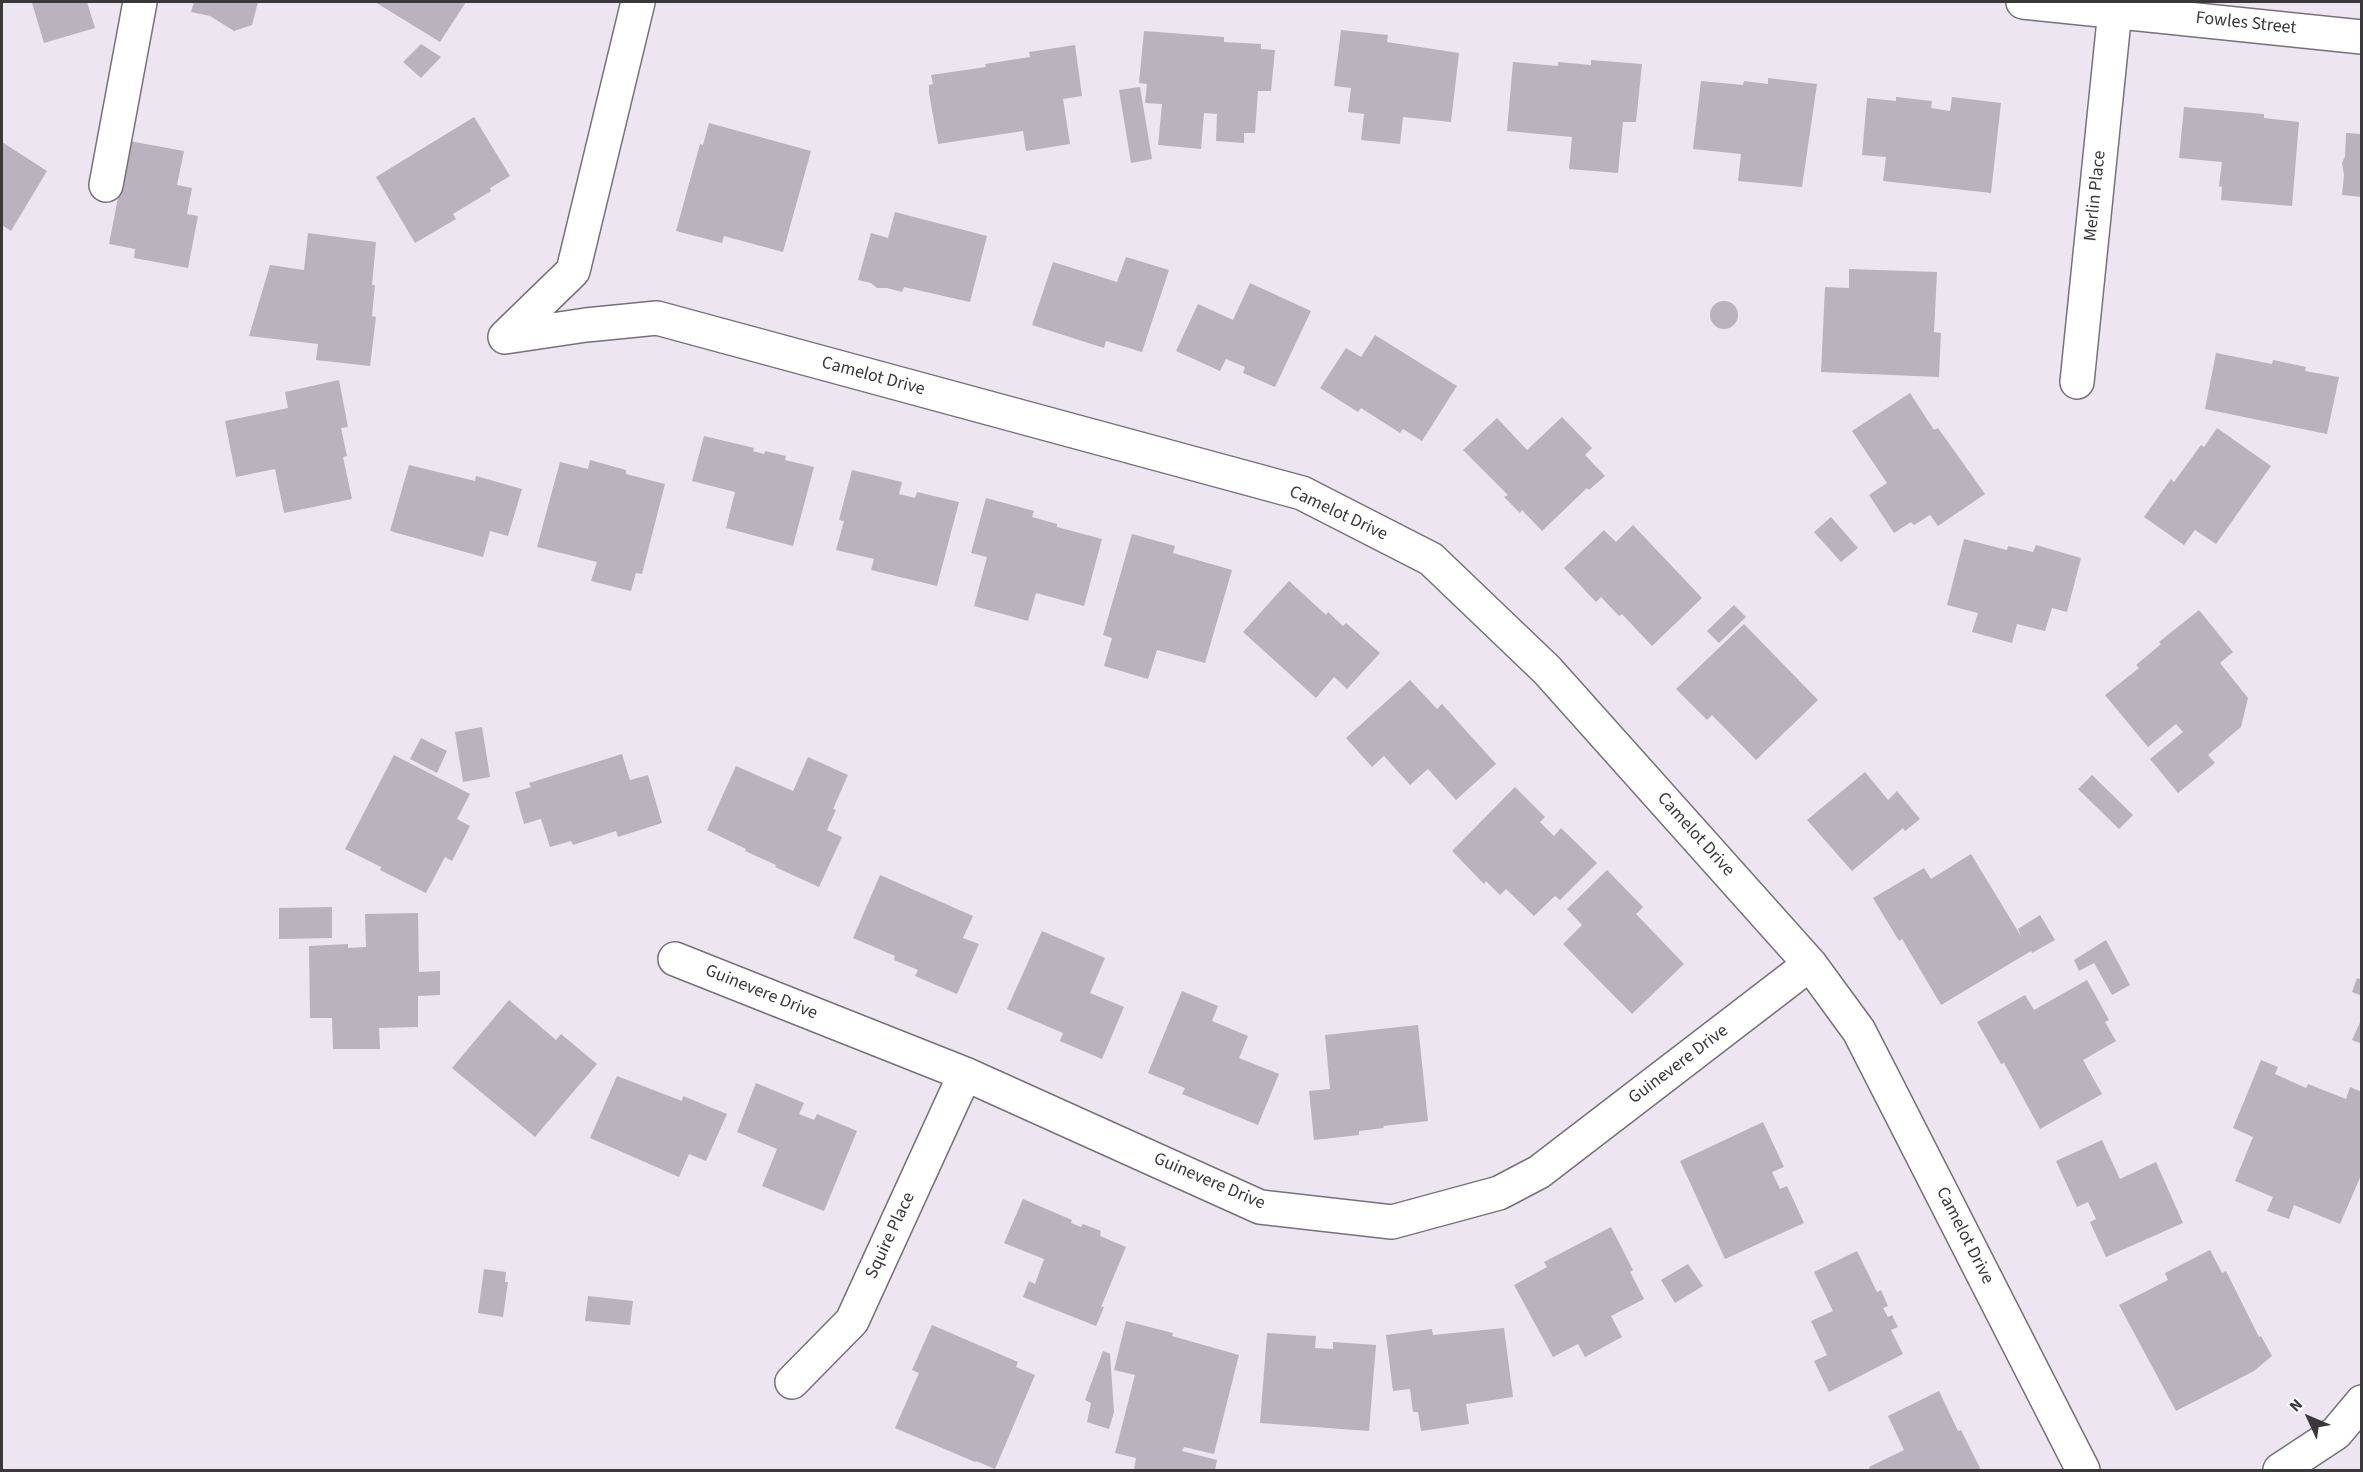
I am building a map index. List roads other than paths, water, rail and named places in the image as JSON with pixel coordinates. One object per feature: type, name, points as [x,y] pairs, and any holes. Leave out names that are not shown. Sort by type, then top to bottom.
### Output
[{"type":"street","points":[[106,185],[140,2]]},
{"type":"street","name":"Camelot Drive","points":[[638,2],[573,271],[505,338],[586,325],[657,318],[1302,493],[1431,559],[1547,670],[1810,964],[1859,1031],[2083,1470]]},
{"type":"street","name":"Fowles Street","points":[[2023,2],[2361,37]]},
{"type":"street","name":"Merlin Place","points":[[2077,382],[2115,10]]},
{"type":"street","name":"Guinevere Drive","points":[[675,959],[965,1074],[1260,1207],[1392,1222],[1499,1193],[1539,1172],[1810,964]]},
{"type":"street","name":"Squire Place","points":[[792,1382],[852,1321],[965,1074]]},
{"type":"street","points":[[2280,1470],[2336,1432],[2361,1402]]}]
